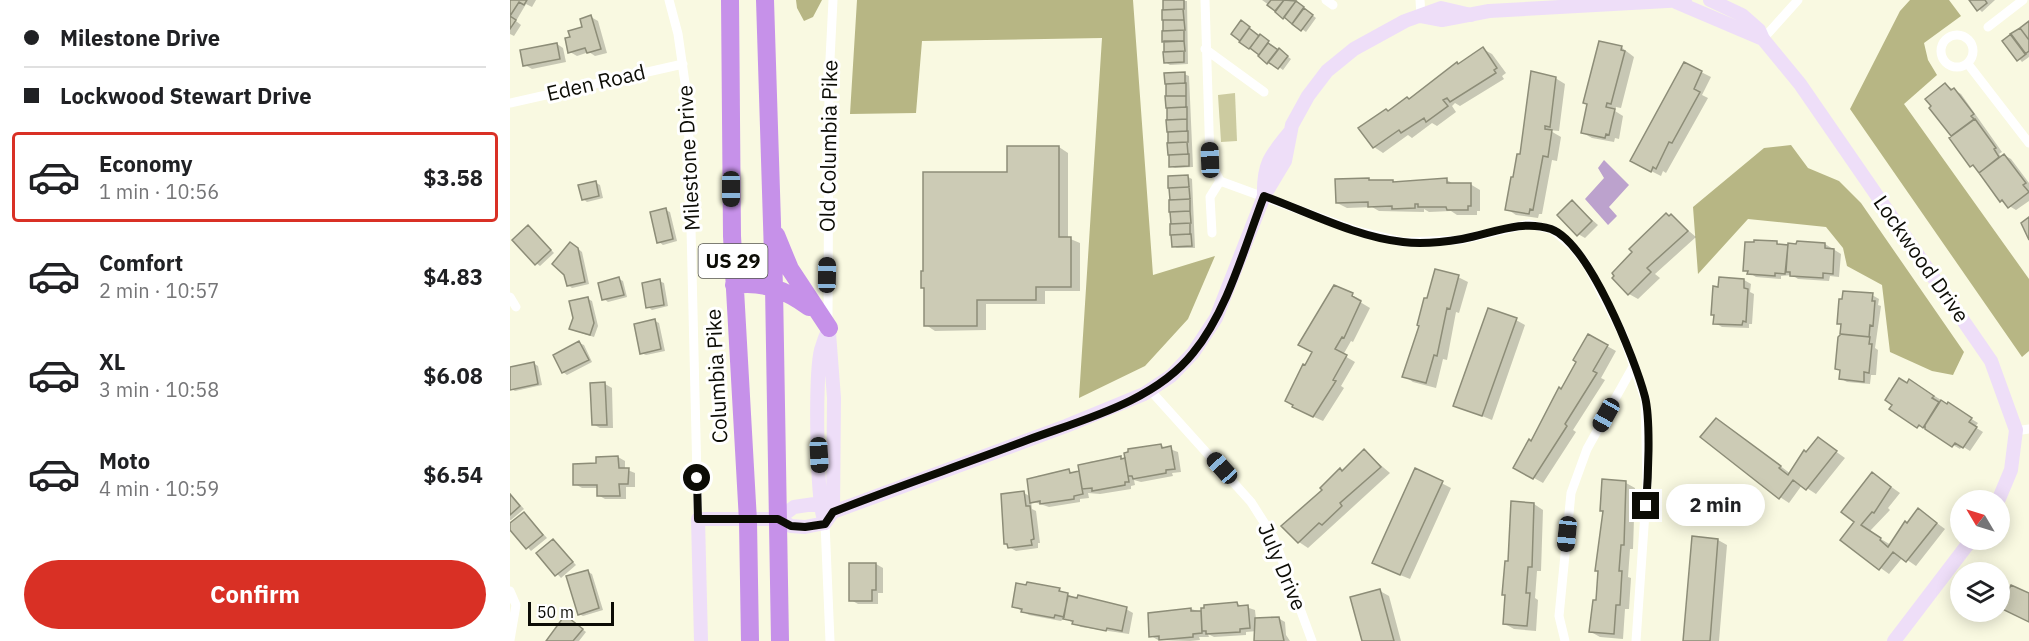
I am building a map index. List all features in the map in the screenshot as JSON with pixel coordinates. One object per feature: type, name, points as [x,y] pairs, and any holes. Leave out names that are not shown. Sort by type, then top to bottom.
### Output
[{"type":"highway","name":"Columbia Pike","points":[[730,0],[734,285],[748,521],[750,641]]},
{"type":"highway","name":"US 29","points":[[765,0],[774,287],[780,641]]},
{"type":"highway","points":[[771,222],[790,269],[829,328]]},
{"type":"highway","points":[[734,285],[747,283],[789,292],[817,313]]},
{"type":"street","name":"Milestone Drive","points":[[669,0],[683,64],[691,165],[701,641]]},
{"type":"street","name":"Old Columbia Pike","points":[[830,641],[829,518],[834,399],[827,296],[829,79],[833,0]]},
{"type":"street","points":[[1205,0],[1210,160],[1220,181],[1357,231],[1403,242],[1460,240],[1529,224],[1553,230],[1573,247],[1587,265],[1623,335],[1645,399],[1647,484],[1636,641]]},
{"type":"street","points":[[1420,0],[1421,16]]},
{"type":"street","name":"Lockwood Drive","points":[[1710,0],[1742,15],[1759,30],[1763,39],[1800,84],[1991,360],[2022,430],[2011,470],[2003,490]]},
{"type":"street","points":[[698,519],[748,521],[778,519],[791,526],[829,518],[1066,426],[1149,390],[1171,376],[1193,353],[1216,318],[1264,196],[1263,179],[1269,157],[1291,130],[1308,96],[1327,71],[1354,49],[1405,21],[1442,8],[1471,15],[1539,4],[1680,1],[1763,39],[1798,0]]},
{"type":"street","points":[[1988,27],[2023,0]]},
{"type":"street","points":[[1205,49],[1264,92]]},
{"type":"street","name":"Eden Road","points":[[510,103],[683,64]]},
{"type":"street","points":[[1968,64],[2029,143]]},
{"type":"street","points":[[1212,233],[1210,197],[1220,181]]},
{"type":"street","points":[[510,297],[516,307]]},
{"type":"street","name":"Old Columbia Pike","points":[[829,328],[820,351],[819,455],[821,503],[829,518]]},
{"type":"street","points":[[1565,641],[1559,616],[1571,493],[1587,449],[1634,365]]},
{"type":"street","name":"July Drive","points":[[1149,390],[1251,502],[1275,538],[1311,641]]},
{"type":"street","points":[[778,519],[794,507],[821,503]]},
{"type":"street","points":[[1894,641],[1963,550]]},
{"type":"street","points":[[510,591],[516,606],[510,640]]},
{"type":"green space","points":[[1235,93],[1237,141],[1221,142],[1218,95]]},
{"type":"shaded area","points":[[796,0],[822,0],[813,17],[804,21],[797,8]]},
{"type":"shaded area","points":[[857,0],[1133,0],[1153,275],[1215,256],[1188,319],[1145,366],[1079,398],[1102,38],[922,41],[916,113],[850,114]]},
{"type":"shaded area","points":[[1910,0],[1949,0],[1961,16],[1924,43],[1928,60],[1937,75],[1904,104],[2029,279],[2029,351],[2022,357],[1850,109],[1900,11]]},
{"type":"shaded area","points":[[1791,145],[1808,168],[1839,181],[1861,203],[1964,352],[1953,375],[1932,371],[1890,352],[1882,285],[1847,266],[1843,248],[1826,227],[1748,219],[1698,274],[1693,207],[1764,148]]},
{"type":"shaded area","points":[[1604,160],[1629,185],[1609,207],[1617,216],[1608,225],[1585,199],[1604,178],[1598,168]]},
{"type":"building","points":[[510,0],[527,0],[524,5],[519,2],[510,16]]},
{"type":"building","points":[[1163,0],[1184,0],[1184,9],[1163,10]]},
{"type":"building","points":[[1271,0],[1284,0],[1275,11],[1267,5]]},
{"type":"building","points":[[1284,0],[1296,1],[1283,19],[1275,12]]},
{"type":"building","points":[[1969,0],[1985,0],[1987,3],[1977,11]]},
{"type":"building","points":[[1296,1],[1304,7],[1292,24],[1284,17]]},
{"type":"building","points":[[1304,8],[1313,15],[1301,31],[1292,24]]},
{"type":"building","points":[[1183,9],[1184,20],[1162,20],[1162,10]]},
{"type":"building","points":[[591,15],[601,49],[587,53],[585,48],[568,53],[565,38],[570,37],[568,31],[582,27],[580,19]]},
{"type":"building","points":[[510,16],[516,20],[510,29]]},
{"type":"building","points":[[1163,20],[1184,20],[1185,30],[1163,31]]},
{"type":"building","points":[[1241,20],[1250,27],[1240,41],[1231,34]]},
{"type":"building","points":[[2029,21],[2029,40],[2020,28]]},
{"type":"building","points":[[1249,28],[1259,36],[1249,49],[1239,42]]},
{"type":"building","points":[[2020,28],[2029,40],[2029,51],[2025,54],[2010,34]]},
{"type":"building","points":[[1184,30],[1184,41],[1162,42],[1162,31]]},
{"type":"building","points":[[1260,34],[1269,41],[1259,55],[1250,48]]},
{"type":"building","points":[[2011,34],[2026,54],[2017,61],[2002,41]]},
{"type":"building","points":[[1164,41],[1184,41],[1185,51],[1164,52]]},
{"type":"building","points":[[1599,41],[1622,46],[1621,50],[1625,51],[1611,104],[1607,103],[1606,107],[1615,109],[1609,135],[1606,134],[1605,138],[1581,133],[1587,104],[1583,103]]},
{"type":"building","points":[[557,43],[560,59],[523,66],[520,50]]},
{"type":"building","points":[[1268,43],[1278,50],[1267,64],[1258,56]]},
{"type":"building","points":[[1483,47],[1497,68],[1494,70],[1496,73],[1450,102],[1447,98],[1443,100],[1448,106],[1426,122],[1424,118],[1401,133],[1399,130],[1373,148],[1358,128],[1407,97],[1409,99],[1457,62],[1458,64]]},
{"type":"building","points":[[1279,48],[1288,56],[1278,69],[1268,62]]},
{"type":"building","points":[[1184,51],[1184,62],[1164,63],[1163,52]]},
{"type":"building","points":[[1684,62],[1702,71],[1694,89],[1700,92],[1672,143],[1669,142],[1656,169],[1653,167],[1651,172],[1630,161]]},
{"type":"building","points":[[1531,71],[1556,77],[1550,127],[1545,126],[1545,129],[1552,130],[1548,157],[1543,156],[1533,210],[1530,209],[1529,214],[1505,210],[1517,154],[1520,154]]},
{"type":"building","points":[[1185,72],[1185,83],[1165,84],[1164,73]]},
{"type":"building","points":[[1186,83],[1186,96],[1166,96],[1166,84]]},
{"type":"building","points":[[1945,83],[1951,90],[1954,88],[1974,114],[1971,116],[1974,119],[1951,136],[1929,108],[1931,106],[1925,99]]},
{"type":"building","points":[[1165,96],[1186,96],[1186,107],[1166,108]]},
{"type":"building","points":[[1187,107],[1187,119],[1167,120],[1167,108]]},
{"type":"building","points":[[1187,119],[1187,131],[1167,132],[1166,120]]},
{"type":"building","points":[[1975,119],[1996,148],[1994,149],[1999,157],[1979,173],[1973,165],[1970,167],[1949,138]]},
{"type":"building","points":[[1188,131],[1188,142],[1168,143],[1168,132]]},
{"type":"building","points":[[1187,142],[1188,154],[1168,155],[1167,143]]},
{"type":"building","points":[[1007,146],[1059,146],[1059,237],[1071,237],[1071,287],[1036,287],[1036,300],[977,300],[977,326],[924,326],[924,288],[921,288],[923,172],[1007,172]]},
{"type":"building","points":[[1189,154],[1189,166],[1169,167],[1169,155]]},
{"type":"building","points":[[2004,154],[2026,183],[2023,185],[2029,192],[2008,208],[2002,200],[2000,202],[1979,173]]},
{"type":"building","points":[[1188,175],[1189,187],[1168,188],[1168,176]]},
{"type":"building","points":[[1369,178],[1369,180],[1393,180],[1393,182],[1447,178],[1447,183],[1471,183],[1471,206],[1468,206],[1468,210],[1447,210],[1446,207],[1418,207],[1418,204],[1415,204],[1415,208],[1392,209],[1392,206],[1368,207],[1368,202],[1336,203],[1335,179]]},
{"type":"building","points":[[596,181],[599,196],[582,200],[578,185]]},
{"type":"building","points":[[1189,187],[1190,199],[1170,200],[1169,188]]},
{"type":"building","points":[[1190,199],[1190,211],[1169,212],[1169,200]]},
{"type":"building","points":[[1572,200],[1592,221],[1577,236],[1557,215]]},
{"type":"building","points":[[666,208],[673,239],[657,243],[650,212]]},
{"type":"building","points":[[1190,211],[1191,223],[1171,224],[1170,212]]},
{"type":"building","points":[[1666,213],[1669,216],[1671,214],[1688,231],[1647,268],[1651,272],[1628,295],[1612,278],[1614,276],[1612,273],[1632,252],[1629,249]]},
{"type":"building","points":[[2029,217],[2029,240],[2021,223]]},
{"type":"building","points":[[1190,223],[1190,234],[1170,235],[1170,224]]},
{"type":"building","points":[[528,225],[551,250],[535,265],[512,240]]},
{"type":"building","points":[[1191,234],[1192,246],[1172,247],[1171,235]]},
{"type":"building","points":[[1754,240],[1777,241],[1777,244],[1788,245],[1785,274],[1775,273],[1775,276],[1747,274],[1748,271],[1743,271],[1745,242],[1754,242]]},
{"type":"building","points":[[1797,241],[1825,243],[1825,248],[1834,249],[1833,274],[1823,273],[1823,278],[1790,276],[1790,272],[1786,272],[1788,243],[1796,244]]},
{"type":"building","points":[[570,242],[578,248],[585,282],[567,286],[564,275],[552,264]]},
{"type":"building","points":[[1435,269],[1459,275],[1450,309],[1447,308],[1437,356],[1434,355],[1426,383],[1402,377],[1419,326],[1417,325],[1424,298],[1427,298]]},
{"type":"building","points":[[619,277],[624,295],[602,300],[598,283]]},
{"type":"building","points":[[1719,277],[1744,279],[1744,288],[1748,289],[1746,322],[1743,321],[1742,325],[1713,324],[1714,315],[1711,315],[1713,286],[1718,287]]},
{"type":"building","points":[[660,279],[664,305],[646,308],[642,283]]},
{"type":"building","points":[[1334,285],[1353,293],[1352,296],[1361,301],[1344,338],[1342,337],[1335,349],[1347,355],[1333,380],[1336,381],[1313,417],[1285,401],[1303,364],[1305,365],[1312,352],[1298,345]]},
{"type":"building","points":[[1843,291],[1873,293],[1872,301],[1875,301],[1873,326],[1870,325],[1869,337],[1840,334],[1841,324],[1837,324],[1839,299],[1842,299]]},
{"type":"building","points":[[588,297],[594,323],[590,335],[569,329],[573,318],[569,301]]},
{"type":"building","points":[[1488,308],[1517,318],[1482,416],[1453,406]]},
{"type":"building","points":[[655,319],[661,349],[640,354],[634,324]]},
{"type":"building","points":[[1588,334],[1608,345],[1593,371],[1597,373],[1533,479],[1513,468],[1529,439],[1531,441],[1559,387],[1561,389],[1576,362],[1573,360]]},
{"type":"building","points":[[1841,334],[1870,337],[1869,344],[1872,344],[1869,373],[1864,372],[1864,382],[1839,379],[1840,370],[1835,369],[1838,337]]},
{"type":"building","points":[[579,341],[589,360],[562,373],[553,355]]},
{"type":"building","points":[[534,362],[538,384],[510,390],[510,367]]},
{"type":"building","points":[[1899,378],[1907,383],[1909,379],[1939,402],[1923,428],[1919,425],[1917,428],[1889,409],[1892,405],[1885,400]]},
{"type":"building","points":[[605,382],[607,425],[592,425],[590,383]]},
{"type":"building","points":[[1941,400],[1972,418],[1969,422],[1977,427],[1963,448],[1955,443],[1952,447],[1925,429],[1925,425]]},
{"type":"building","points":[[1716,418],[1781,466],[1779,468],[1788,475],[1804,450],[1806,452],[1818,437],[1837,451],[1806,490],[1793,480],[1779,499],[1700,437]]},
{"type":"building","points":[[1161,444],[1162,448],[1171,446],[1175,469],[1166,470],[1166,473],[1133,479],[1132,476],[1128,476],[1124,453],[1128,452],[1128,449]]},
{"type":"building","points":[[1364,449],[1381,467],[1340,503],[1342,506],[1322,525],[1319,523],[1298,543],[1281,526],[1322,490],[1320,488],[1340,468],[1342,471]]},
{"type":"building","points":[[618,456],[619,468],[629,468],[628,484],[619,484],[620,496],[597,496],[597,485],[573,485],[573,464],[596,463],[596,457]]},
{"type":"building","points":[[1121,456],[1121,459],[1125,458],[1129,482],[1125,482],[1125,485],[1092,491],[1092,488],[1082,489],[1078,465]]},
{"type":"building","points":[[1415,468],[1443,481],[1400,575],[1372,563]]},
{"type":"building","points":[[1069,469],[1070,473],[1079,471],[1083,494],[1074,496],[1074,499],[1040,504],[1040,501],[1030,503],[1027,479]]},
{"type":"building","points":[[1872,472],[1891,487],[1874,513],[1872,512],[1861,525],[1881,538],[1880,540],[1888,547],[1905,521],[1907,523],[1918,508],[1937,523],[1906,562],[1893,552],[1879,570],[1840,540],[1854,522],[1841,512]]},
{"type":"building","points":[[1602,479],[1626,481],[1624,545],[1621,545],[1619,571],[1622,571],[1620,605],[1616,605],[1614,634],[1589,632],[1593,600],[1596,600],[1598,571],[1595,571],[1603,511],[1600,511]]},
{"type":"building","points":[[1024,491],[1026,506],[1030,506],[1034,539],[1031,540],[1032,545],[1008,548],[1007,544],[1004,544],[1001,494]]},
{"type":"building","points":[[510,494],[520,506],[510,515]]},
{"type":"building","points":[[1511,501],[1534,503],[1532,567],[1528,567],[1526,593],[1530,593],[1527,626],[1503,624],[1505,595],[1502,595],[1505,561],[1508,561]]},
{"type":"building","points":[[524,512],[543,535],[526,549],[510,530],[510,523]]},
{"type":"building","points":[[1692,536],[1718,539],[1710,641],[1683,641]]},
{"type":"building","points":[[553,539],[573,562],[555,576],[536,553]]},
{"type":"building","points":[[849,563],[876,563],[876,590],[872,590],[872,601],[849,601]]},
{"type":"building","points":[[588,570],[599,608],[578,615],[566,576]]},
{"type":"building","points":[[1027,582],[1060,588],[1059,591],[1068,593],[1064,617],[1055,615],[1054,618],[1021,612],[1022,609],[1012,607],[1016,583],[1026,585]]},
{"type":"building","points":[[2011,585],[2029,593],[2029,622],[2010,613]]},
{"type":"building","points":[[1380,589],[1394,641],[1362,641],[1350,597]]},
{"type":"building","points":[[1078,595],[1127,607],[1122,631],[1107,628],[1106,631],[1072,624],[1073,621],[1063,619],[1068,596],[1077,598]]},
{"type":"building","points":[[1237,602],[1238,606],[1248,605],[1250,628],[1240,629],[1240,632],[1206,634],[1206,631],[1202,631],[1201,608],[1204,608],[1204,605]]},
{"type":"building","points":[[1191,608],[1191,611],[1201,611],[1202,633],[1193,634],[1193,637],[1159,640],[1159,636],[1149,637],[1148,613]]},
{"type":"building","points":[[565,615],[583,629],[573,641],[546,641]]},
{"type":"building","points":[[1279,617],[1284,641],[1254,641],[1255,618]]},
{"type":"route","points":[[697,478],[698,519],[748,521],[778,519],[791,526],[805,527],[825,524],[833,512],[1066,426],[1144,394],[1171,376],[1193,353],[1216,318],[1264,196],[1357,231],[1403,242],[1460,240],[1529,224],[1553,230],[1573,247],[1587,265],[1623,335],[1645,399],[1646,506]]}]
